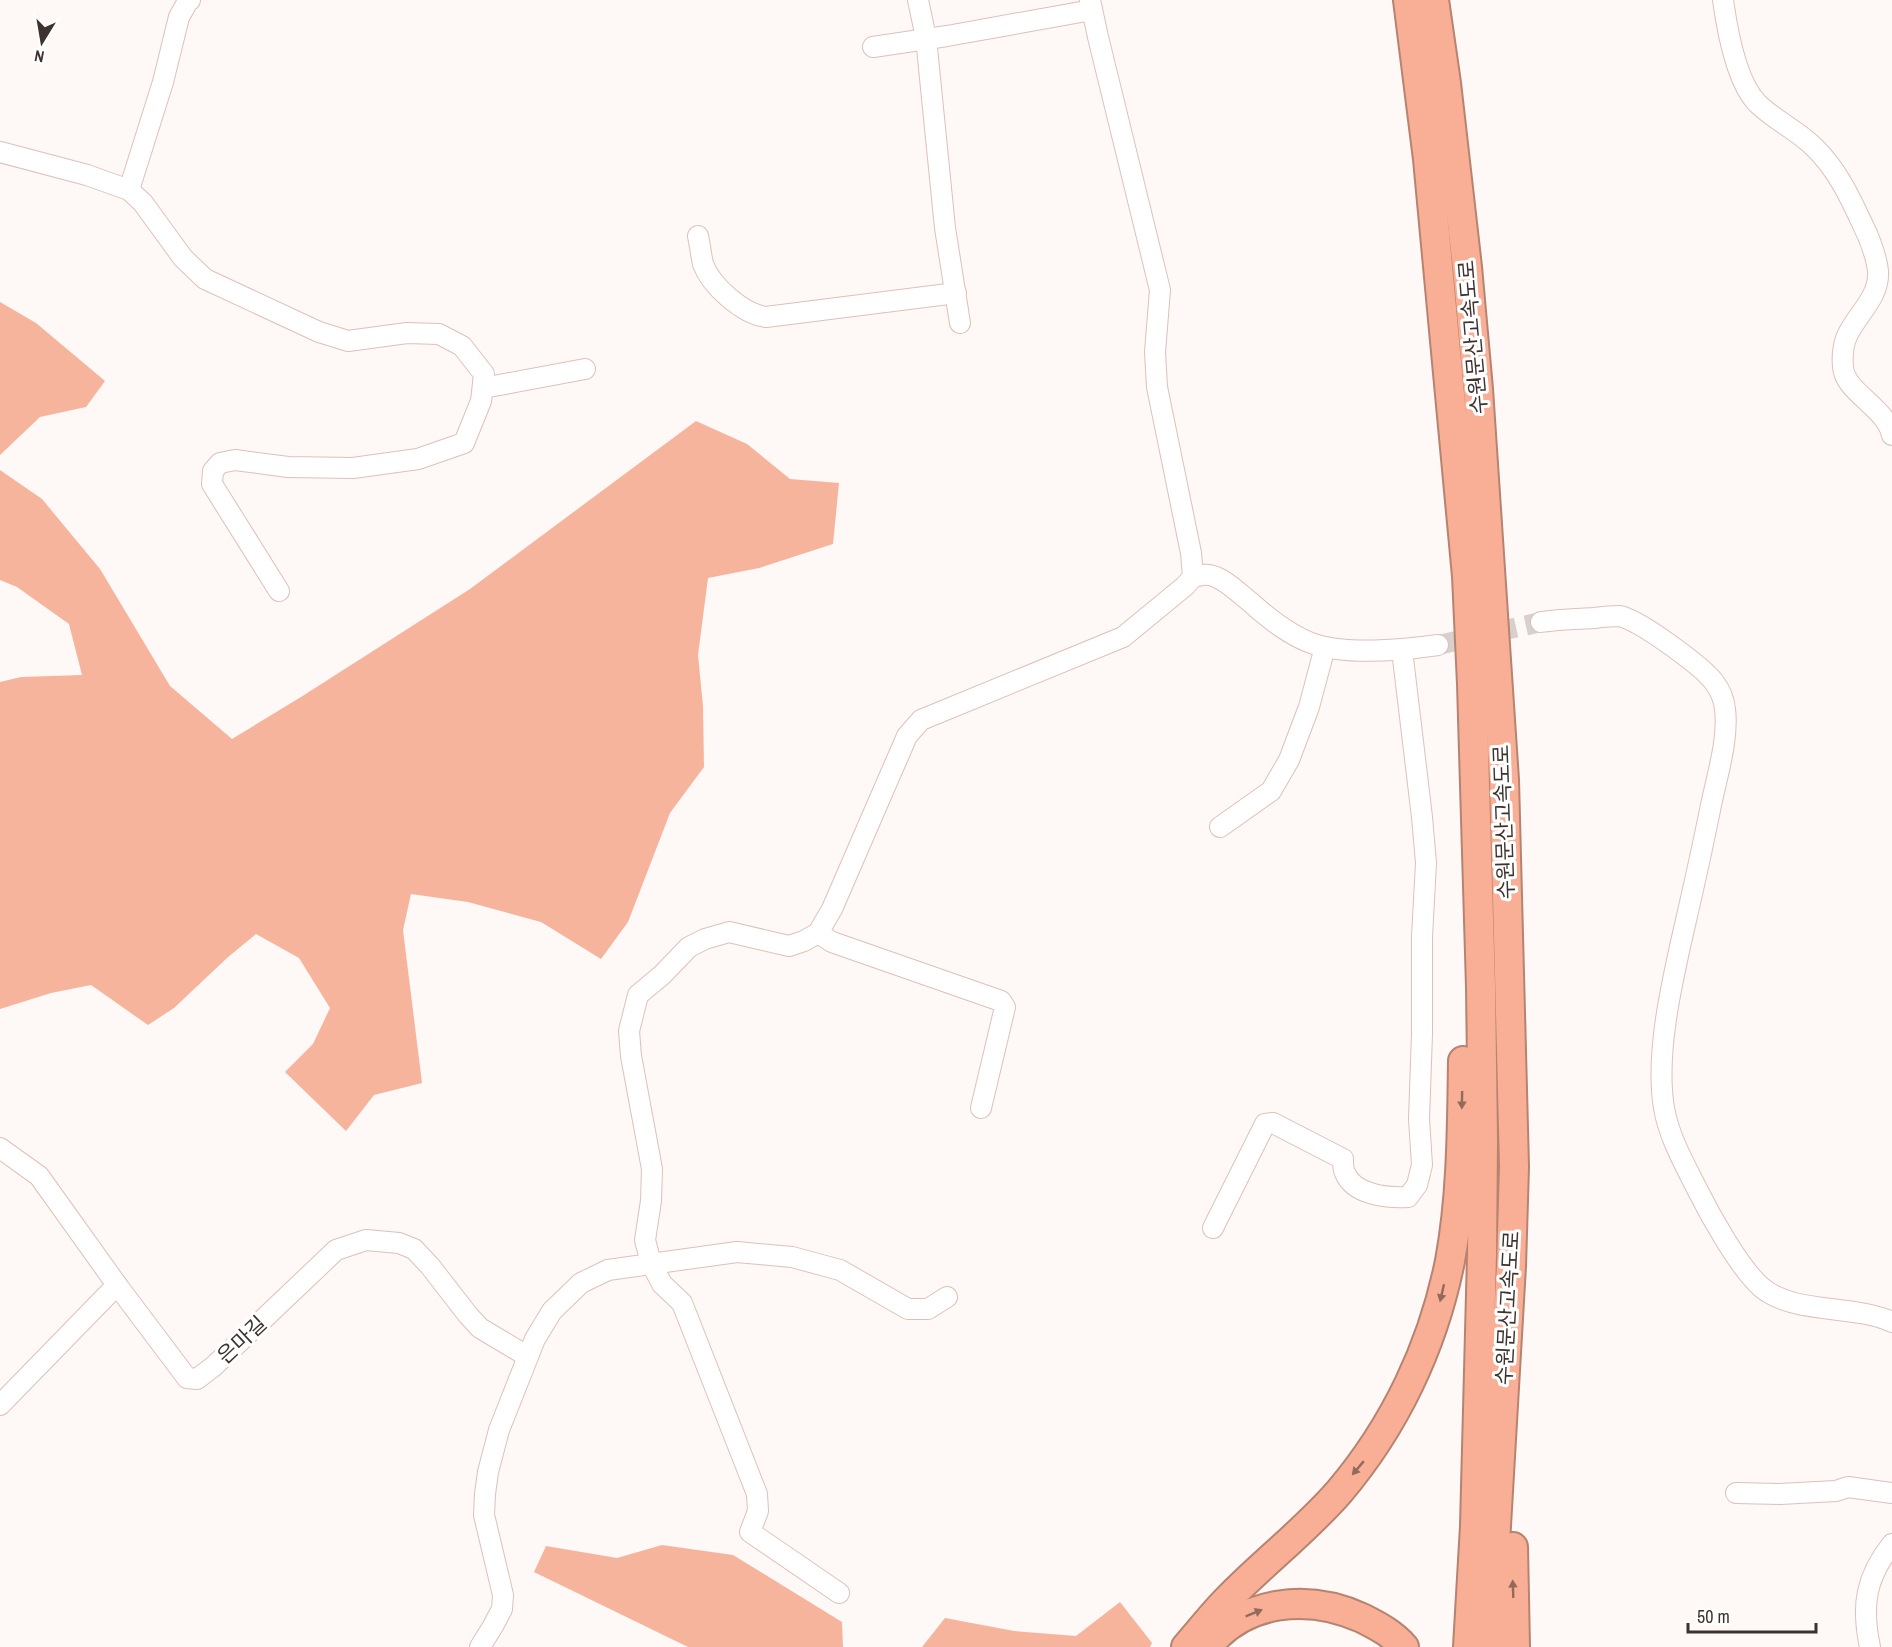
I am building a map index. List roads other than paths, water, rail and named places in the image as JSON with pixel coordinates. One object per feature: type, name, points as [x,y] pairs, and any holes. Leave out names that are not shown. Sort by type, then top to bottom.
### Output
[{"type":"highway","name":"수원문산고속도로","points":[[1408,0],[1428,159],[1467,576],[1472,684],[1483,1140],[1475,1526],[1468,1647]]},
{"type":"highway","name":"수원문산고속도로","points":[[1434,0],[1467,267],[1478,389],[1504,780],[1514,1167],[1511,1266],[1489,1647]]},
{"type":"highway","points":[[1186,1647],[1228,1599],[1338,1493],[1369,1455],[1391,1419],[1411,1379],[1440,1302],[1453,1238],[1461,1135],[1472,684]]},
{"type":"highway","points":[[1511,1266],[1515,1647]]},
{"type":"highway","points":[[1207,1647],[1214,1638],[1239,1619],[1269,1607],[1301,1603],[1329,1606],[1354,1615],[1378,1626],[1404,1647]]},
{"type":"street","points":[[129,190],[163,81],[179,17],[190,0]]},
{"type":"street","points":[[918,0],[926,38],[944,217],[960,323]]},
{"type":"street","points":[[1723,0],[1728,36],[1744,82],[1756,102],[1813,146],[1838,175],[1869,239],[1878,271],[1877,286],[1848,335],[1843,351],[1843,370],[1848,382],[1868,400],[1887,423],[1892,435]]},
{"type":"street","points":[[873,47],[947,36],[1091,5],[1160,290],[1155,352],[1157,387],[1191,553],[1193,577]]},
{"type":"street","points":[[0,152],[87,175],[129,190],[143,203],[183,258],[205,279],[319,332],[348,341],[407,333],[439,334],[462,346],[484,374],[481,401],[464,443],[418,459],[353,468],[288,467],[235,460],[220,463],[213,471],[212,484],[279,591]]},
{"type":"street","points":[[698,236],[704,265],[712,279],[734,303],[754,316],[766,317],[956,293]]},
{"type":"street","points":[[483,388],[585,369]]},
{"type":"street","points":[[839,1593],[750,1532],[758,1510],[757,1494],[682,1303],[662,1284],[651,1263],[645,1240],[651,1201],[652,1169],[631,1056],[629,1031],[638,995],[662,975],[689,947],[705,939],[729,932],[789,946],[818,933],[832,909],[907,736],[921,720],[1123,637],[1193,577],[1205,574],[1216,577],[1288,631],[1313,644],[1332,649],[1402,650],[1438,645]]},
{"type":"street","points":[[1541,622],[1620,616],[1634,621],[1698,667],[1714,681],[1722,695],[1725,708],[1725,736],[1666,1020],[1662,1091],[1671,1137],[1706,1206],[1745,1269],[1762,1287],[1788,1300],[1875,1314],[1892,1322]]},
{"type":"street","points":[[1220,827],[1270,791],[1289,760],[1309,706],[1324,647]]},
{"type":"street","points":[[1214,1227],[1265,1124],[1273,1123],[1343,1159],[1345,1174],[1358,1190],[1395,1198],[1408,1197],[1417,1185],[1422,1165],[1419,1119],[1422,937],[1426,863],[1402,650]]},
{"type":"street","points":[[818,933],[832,942],[1001,1001],[1005,1007],[981,1108]]},
{"type":"street","name":"은마길","points":[[0,1148],[39,1176],[187,1378],[197,1379],[336,1250],[366,1240],[399,1243],[414,1249],[480,1328],[527,1356]]},
{"type":"street","points":[[480,1647],[502,1609],[503,1595],[484,1515],[486,1483],[499,1430],[534,1339],[552,1311],[581,1283],[608,1270],[737,1252],[792,1257],[840,1270],[909,1309],[928,1309],[947,1297]]},
{"type":"street","points":[[0,1405],[117,1285]]},
{"type":"street","points":[[1736,1492],[1836,1491],[1848,1487],[1892,1493]]},
{"type":"street","points":[[1869,1647],[1865,1613],[1872,1575],[1892,1544]]},
{"type":"tunnel","points":[[1438,645],[1541,622]]}]
